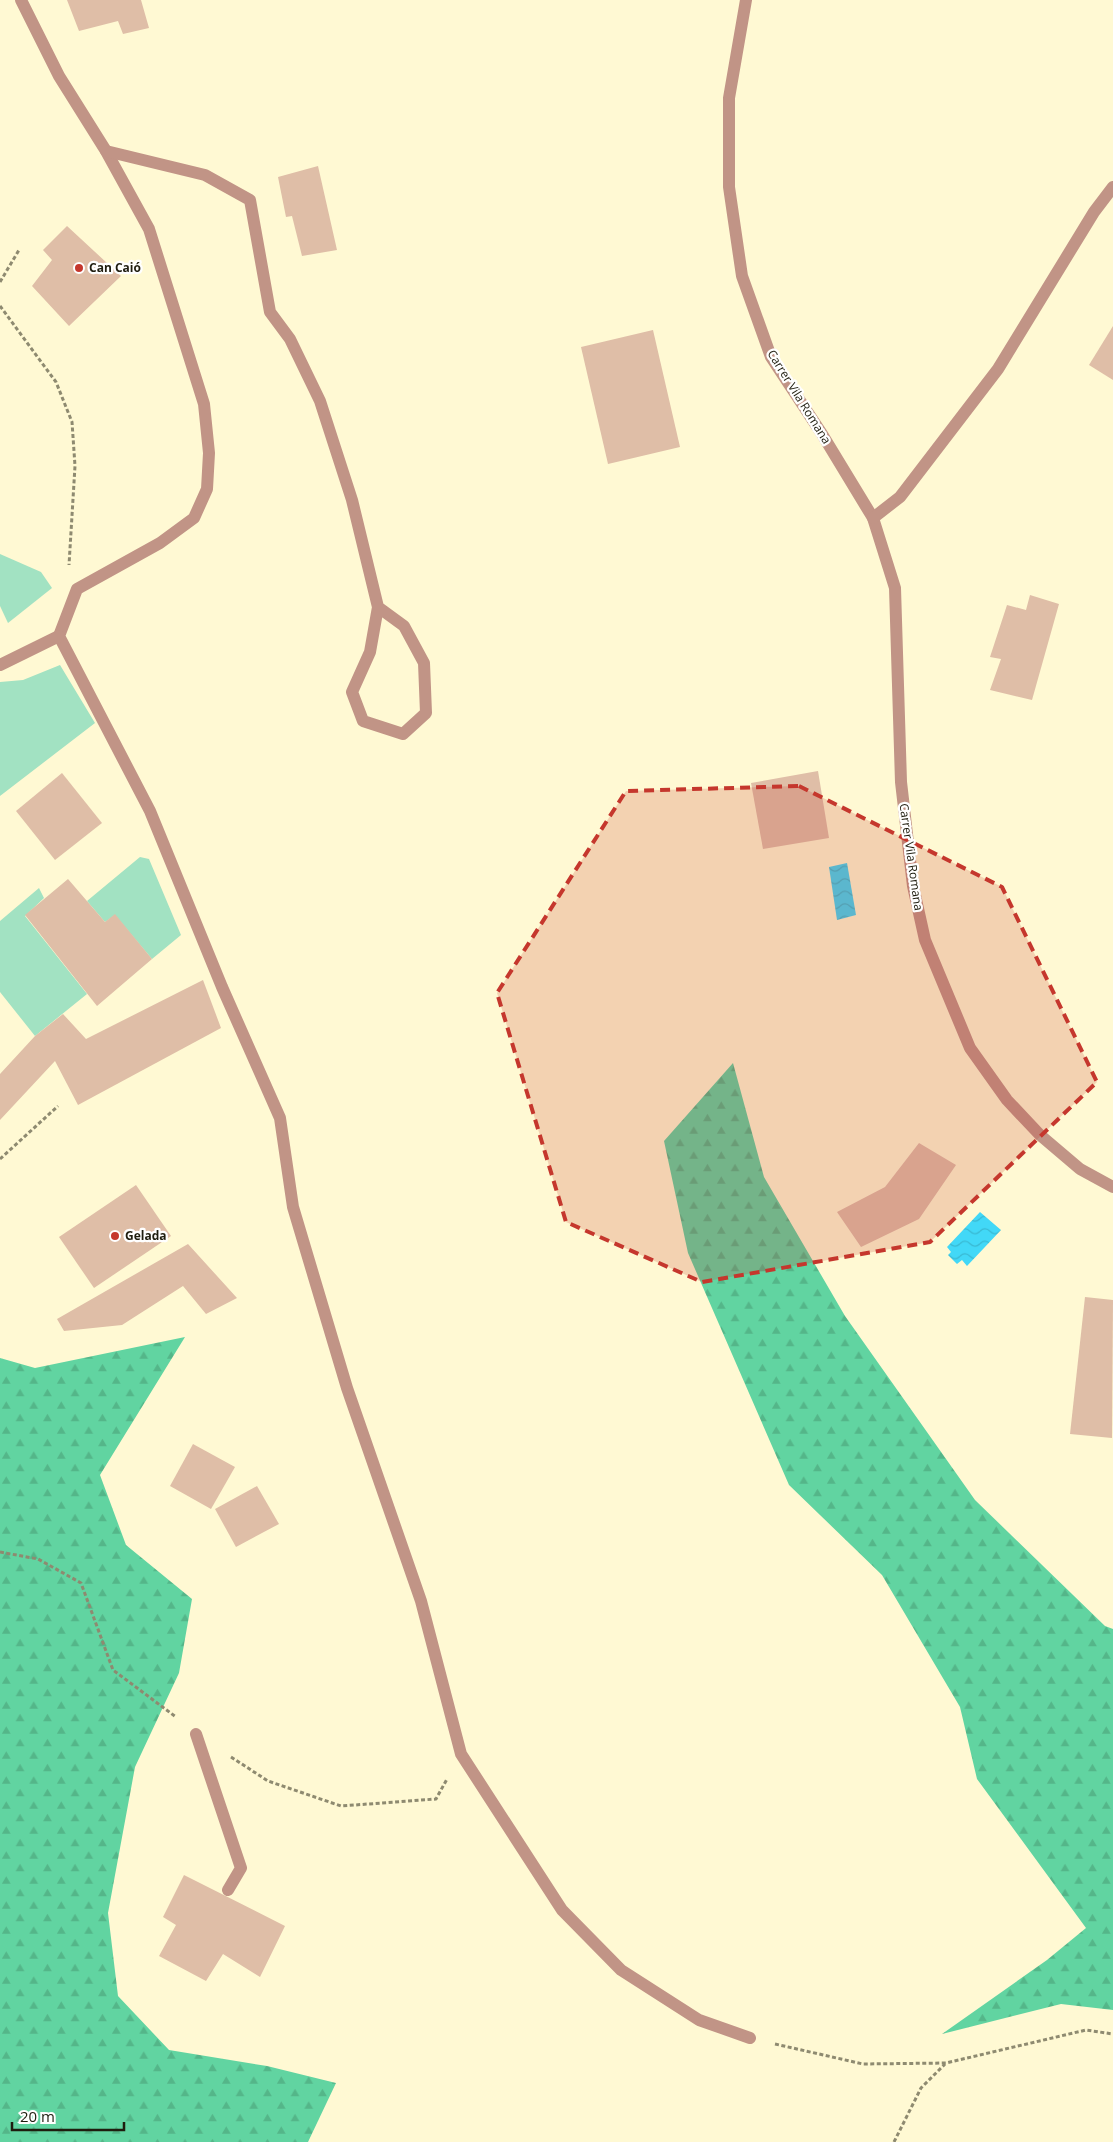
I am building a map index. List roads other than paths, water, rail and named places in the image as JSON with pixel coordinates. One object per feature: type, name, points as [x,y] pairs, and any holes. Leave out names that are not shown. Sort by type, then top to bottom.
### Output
[{"type":"street","points":[[0,665],[59,636],[77,589],[160,543],[194,518],[207,489],[209,454],[204,404],[149,229],[106,151],[59,76],[21,0]]},
{"type":"street","name":"Carrer Vila Romana","points":[[746,0],[729,98],[729,187],[742,276],[771,357],[822,434],[873,518],[895,588],[901,782],[913,886],[925,940],[970,1048],[1007,1100],[1040,1135],[1080,1169],[1113,1186]]},
{"type":"street","points":[[106,151],[205,175],[250,200],[270,312],[290,339],[320,401],[352,500],[378,606],[370,652],[352,692],[363,721],[403,734],[426,713],[424,663],[404,626],[378,606]]},
{"type":"street","points":[[873,518],[900,497],[998,369],[1094,212],[1113,187]]},
{"type":"street","points":[[59,636],[150,810],[222,987],[280,1118],[292,1207],[347,1388],[422,1601],[461,1754],[562,1910],[621,1970],[698,2020],[750,2038]]},
{"type":"street","points":[[196,1734],[241,1868],[228,1890]]},
{"type":"water","points":[[847,863],[856,915],[837,920],[829,867]]},
{"type":"water","points":[[980,1212],[1001,1230],[967,1266],[962,1260],[957,1264],[948,1255],[951,1252],[947,1247]]},
{"type":"place","name":"Can Caió","points":[[79,268]]},
{"type":"place","name":"Gelada","points":[[115,1236]]}]
